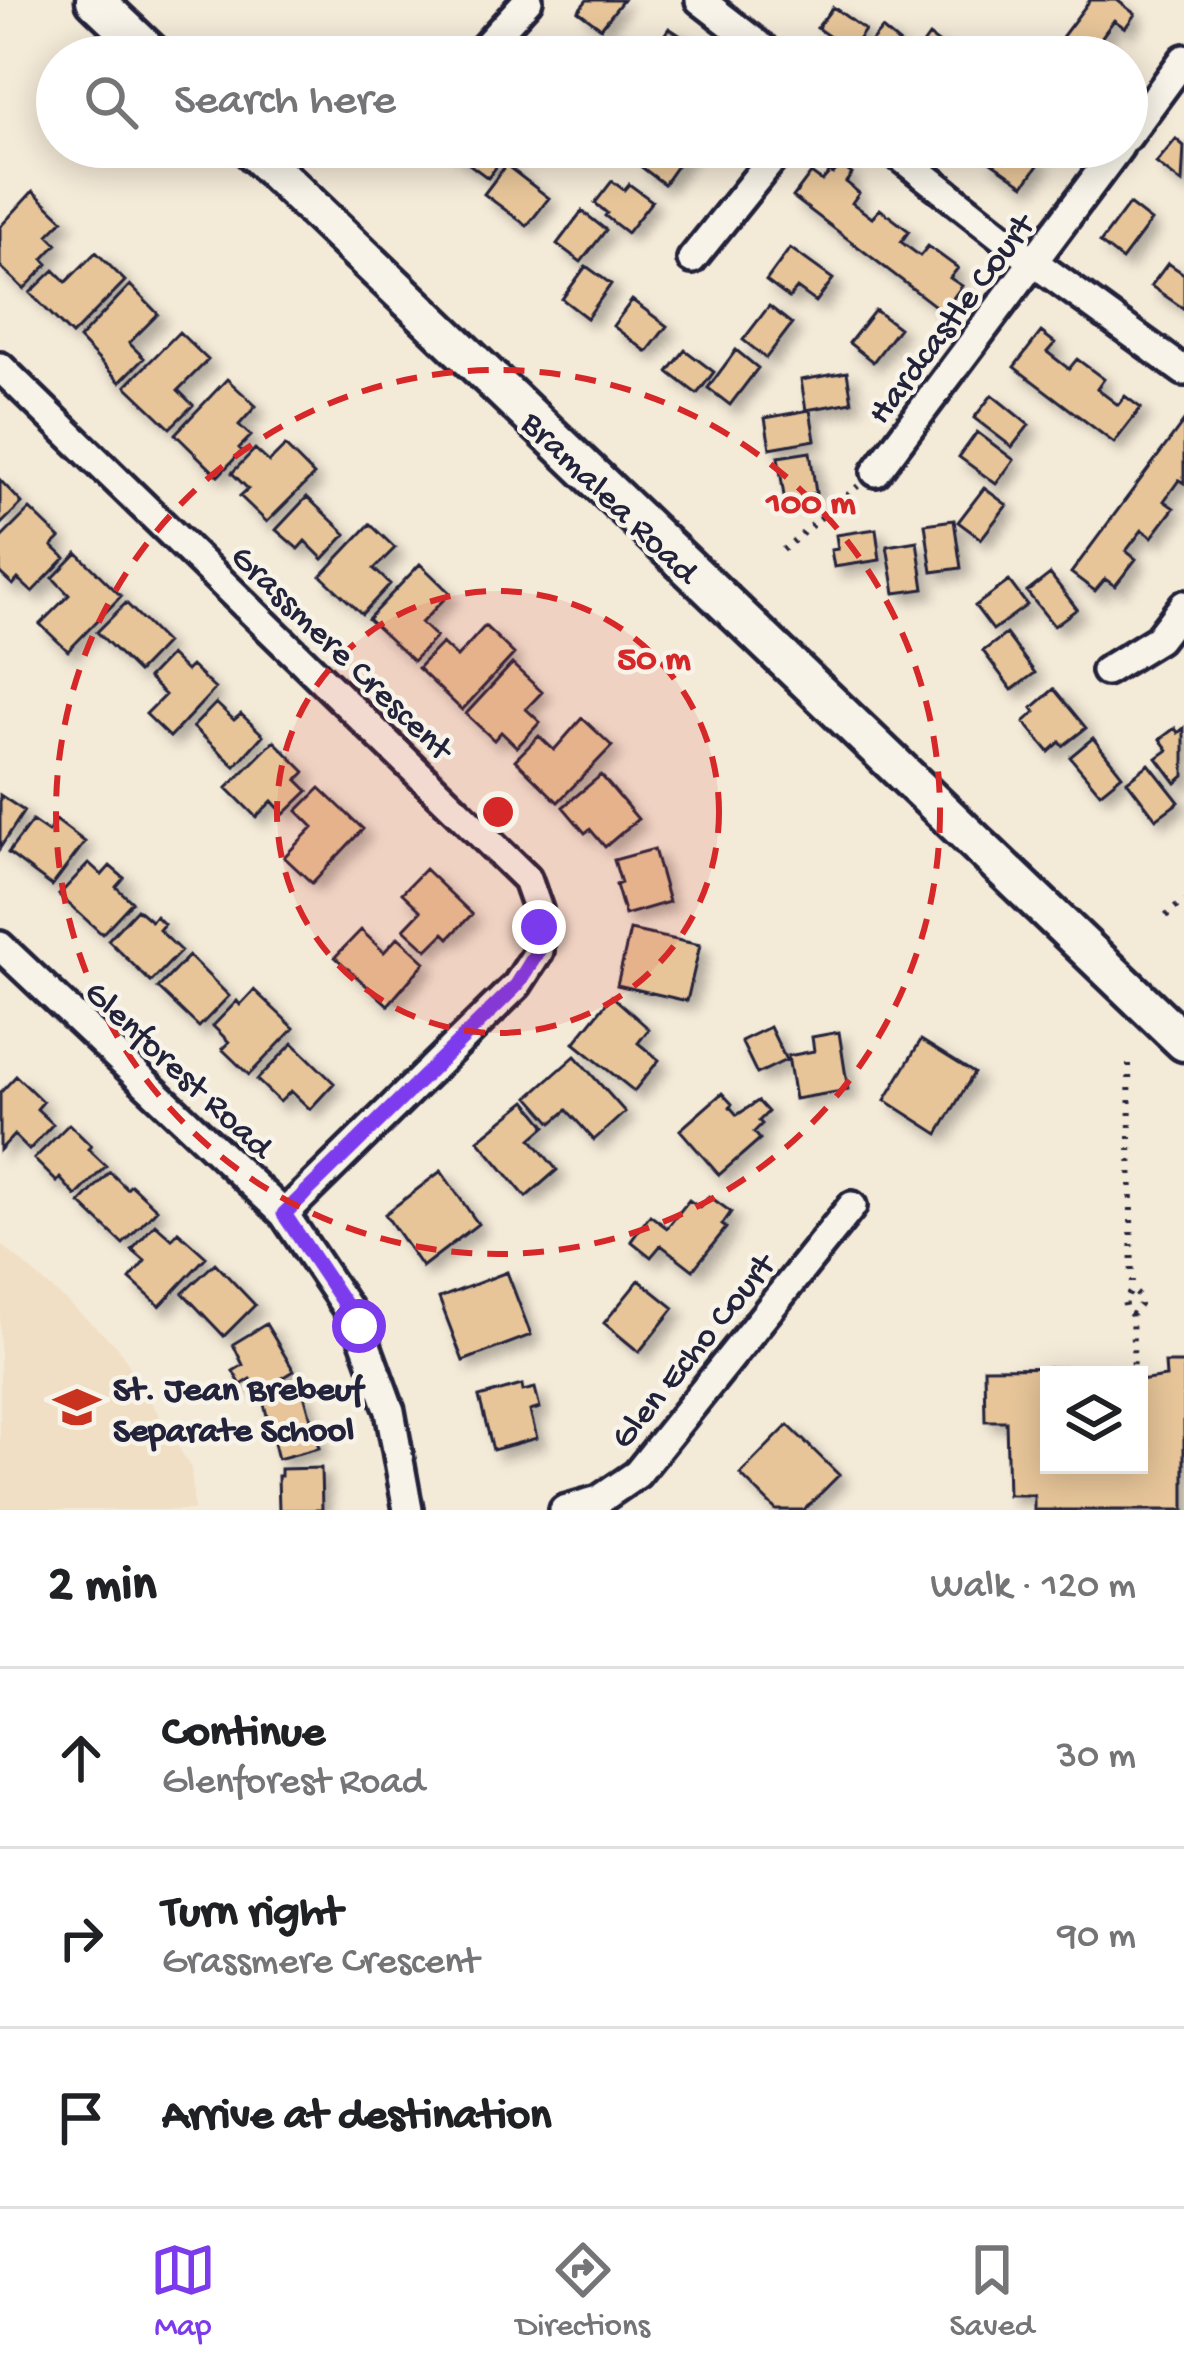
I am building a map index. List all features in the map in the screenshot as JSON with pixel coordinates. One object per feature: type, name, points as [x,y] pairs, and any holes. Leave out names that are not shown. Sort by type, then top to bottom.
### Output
[{"type":"main road","points":[[95,0],[133,36]]},
{"type":"main road","name":"Bramalea Road","points":[[271,168],[1184,1042]]},
{"type":"street","points":[[495,36],[528,0]]},
{"type":"street","points":[[700,0],[747,36]]},
{"type":"street","points":[[1148,108],[1184,59]]},
{"type":"street","points":[[692,259],[765,168]]},
{"type":"street","points":[[915,168],[1184,371]]},
{"type":"street","name":"Hardcastle Court","points":[[876,472],[1104,168]]},
{"type":"street","name":"Grassmere Crescent","points":[[0,367],[527,879],[538,910],[538,951],[517,985],[284,1214]]},
{"type":"street","points":[[1106,671],[1158,639],[1184,605]]},
{"type":"street","name":"Glenforest Road","points":[[0,946],[284,1214],[359,1326],[390,1411],[408,1510]]},
{"type":"street","name":"Glen Echo Court","points":[[564,1510],[599,1500],[637,1474],[852,1206]]},
{"type":"path","points":[[783,550],[876,472]]},
{"type":"path","points":[[1166,916],[1184,900]]},
{"type":"path","points":[[1129,1064],[1132,1290],[1124,1301],[1132,1315]]},
{"type":"path","points":[[1132,1290],[1140,1305],[1132,1315],[1134,1366]]},
{"type":"shaded area","name":"St. Jean Brebeuf Separate School","points":[[0,1243],[118,1347],[191,1468],[194,1510],[0,1510]]},
{"type":"building","points":[[587,0],[623,0],[601,28],[578,11]]},
{"type":"building","points":[[1090,0],[1117,0],[1135,14],[1125,28],[1114,20],[1102,36],[1063,36]]},
{"type":"building","points":[[833,7],[865,30],[861,36],[828,36],[817,28]]},
{"type":"building","points":[[1176,139],[1184,146],[1182,183],[1156,163]]},
{"type":"building","points":[[474,168],[495,168],[488,178]]},
{"type":"building","points":[[504,168],[510,168],[549,198],[527,226],[484,194]]},
{"type":"building","points":[[643,168],[675,168],[664,184]]},
{"type":"building","points":[[844,168],[852,174],[846,182],[859,193],[852,203],[872,218],[880,209],[909,231],[901,242],[920,256],[928,246],[958,268],[950,278],[962,286],[943,312],[793,197],[811,173],[822,181]]},
{"type":"building","points":[[999,168],[1036,168],[1024,185]]},
{"type":"building","points":[[612,181],[624,190],[629,184],[652,201],[627,233],[595,203]]},
{"type":"building","points":[[33,191],[63,220],[48,235],[57,244],[43,259],[48,264],[24,289],[0,266],[0,227]]},
{"type":"building","points":[[1129,204],[1151,221],[1122,260],[1100,243]]},
{"type":"building","points":[[582,211],[606,230],[581,262],[557,244]]},
{"type":"building","points":[[790,248],[833,279],[816,302],[797,288],[789,298],[766,281]]},
{"type":"building","points":[[96,252],[125,281],[72,335],[30,293],[54,270],[66,282]]},
{"type":"building","points":[[1168,263],[1184,274],[1184,309],[1151,286]]},
{"type":"building","points":[[586,266],[611,284],[587,318],[562,299]]},
{"type":"building","points":[[130,285],[158,314],[129,343],[144,358],[120,382],[79,339]]},
{"type":"building","points":[[632,300],[667,326],[647,352],[613,326]]},
{"type":"building","points":[[769,306],[792,324],[766,358],[743,340]]},
{"type":"building","points":[[875,310],[899,328],[873,362],[849,343]]},
{"type":"building","points":[[179,332],[208,360],[178,390],[193,405],[170,428],[126,386]]},
{"type":"building","points":[[1041,332],[1055,343],[1047,352],[1069,369],[1077,359],[1104,379],[1097,389],[1118,405],[1125,396],[1141,408],[1114,443],[1014,367]]},
{"type":"building","points":[[685,350],[714,372],[697,394],[668,372]]},
{"type":"building","points":[[736,350],[758,368],[730,405],[708,388]]},
{"type":"building","points":[[847,372],[852,402],[806,410],[801,380]]},
{"type":"building","points":[[227,379],[256,406],[239,425],[251,436],[218,476],[175,434]]},
{"type":"building","points":[[992,395],[1029,425],[1012,447],[974,418]]},
{"type":"building","points":[[810,410],[815,440],[770,448],[765,418]]},
{"type":"building","points":[[1184,421],[1184,483],[1179,480],[1164,501],[1174,508],[1152,537],[1142,530],[1126,551],[1136,559],[1115,586],[1105,579],[1095,591],[1071,573]]},
{"type":"building","points":[[977,432],[1014,460],[996,484],[959,457]]},
{"type":"building","points":[[285,446],[314,475],[267,522],[240,496],[248,489],[232,473],[255,449],[269,462]]},
{"type":"building","points":[[810,452],[816,493],[785,503],[778,457]]},
{"type":"building","points":[[0,480],[22,503],[0,525]]},
{"type":"building","points":[[984,488],[1007,505],[981,539],[958,522]]},
{"type":"building","points":[[307,497],[346,534],[323,559],[305,541],[298,549],[276,530]]},
{"type":"building","points":[[30,509],[60,538],[52,546],[65,558],[32,592],[18,579],[13,585],[0,573],[0,539]]},
{"type":"building","points":[[954,520],[961,568],[932,572],[925,524]]},
{"type":"building","points":[[370,524],[395,548],[374,569],[390,584],[362,614],[321,576]]},
{"type":"building","points":[[876,529],[880,560],[834,567],[831,550],[838,549],[836,535]]},
{"type":"building","points":[[917,541],[924,589],[895,593],[887,546]]},
{"type":"building","points":[[77,553],[121,596],[68,651],[40,624],[69,595],[53,578]]},
{"type":"building","points":[[420,564],[450,593],[421,623],[436,637],[413,661],[368,619]]},
{"type":"building","points":[[1050,574],[1077,609],[1054,626],[1027,592]]},
{"type":"building","points":[[1009,581],[1027,605],[993,630],[975,606]]},
{"type":"building","points":[[126,603],[166,643],[138,672],[97,632]]},
{"type":"building","points":[[485,626],[514,654],[462,710],[418,668],[442,643],[457,657]]},
{"type":"building","points":[[1006,634],[1035,673],[1012,690],[983,651]]},
{"type":"building","points":[[170,655],[186,671],[191,666],[215,689],[170,737],[146,714],[165,695],[148,678]]},
{"type":"building","points":[[512,664],[542,692],[526,709],[540,722],[517,747],[501,732],[494,740],[466,714]]},
{"type":"building","points":[[1054,689],[1086,728],[1049,752],[1024,722]]},
{"type":"building","points":[[216,703],[234,720],[241,714],[263,735],[235,766],[193,727]]},
{"type":"building","points":[[582,718],[612,746],[558,802],[515,760],[539,736],[554,750]]},
{"type":"building","points":[[1175,728],[1178,733],[1184,728],[1184,776],[1176,783],[1157,758],[1168,750],[1160,739]]},
{"type":"building","points":[[1093,738],[1122,775],[1100,793],[1070,757]]},
{"type":"building","points":[[274,741],[305,772],[297,780],[308,791],[284,814],[272,801],[256,817],[227,788]]},
{"type":"building","points":[[1149,764],[1179,802],[1156,819],[1127,781]]},
{"type":"building","points":[[601,775],[638,819],[605,847],[590,829],[585,833],[563,807]]},
{"type":"building","points":[[320,788],[363,829],[312,883],[284,857],[313,827],[297,811]]},
{"type":"building","points":[[0,795],[24,811],[0,848]]},
{"type":"building","points":[[56,820],[85,842],[52,886],[8,853],[32,821],[48,832]]},
{"type":"building","points":[[654,849],[669,902],[625,915],[614,860]]},
{"type":"building","points":[[89,863],[102,875],[110,866],[124,878],[116,887],[132,902],[102,934],[59,895]]},
{"type":"building","points":[[425,869],[472,914],[449,938],[444,933],[427,950],[404,929],[421,911],[402,893]]},
{"type":"building","points":[[137,909],[151,921],[156,916],[164,924],[159,930],[181,951],[151,982],[108,940]]},
{"type":"building","points":[[361,930],[384,952],[398,937],[425,962],[388,1005],[335,957]]},
{"type":"building","points":[[630,930],[700,945],[687,1001],[617,985]]},
{"type":"building","points":[[189,956],[229,996],[199,1027],[158,988]]},
{"type":"building","points":[[254,990],[294,1028],[249,1075],[222,1049],[229,1042],[213,1026]]},
{"type":"building","points":[[612,996],[649,1029],[638,1043],[659,1060],[634,1091],[574,1043]]},
{"type":"building","points":[[770,1027],[786,1060],[757,1074],[741,1041]]},
{"type":"building","points":[[839,1032],[848,1090],[795,1099],[788,1056],[814,1051],[812,1037]]},
{"type":"building","points":[[921,1040],[974,1073],[938,1134],[885,1100]]},
{"type":"building","points":[[293,1043],[334,1083],[310,1109],[291,1091],[280,1102],[257,1080]]},
{"type":"building","points":[[575,1056],[625,1112],[594,1140],[567,1110],[552,1123],[529,1097]]},
{"type":"building","points":[[16,1076],[43,1102],[37,1109],[53,1124],[29,1150],[14,1135],[0,1150],[0,1093]]},
{"type":"building","points":[[722,1093],[737,1115],[758,1101],[768,1112],[754,1132],[760,1139],[719,1175],[680,1130]]},
{"type":"building","points":[[526,1101],[546,1126],[531,1139],[557,1170],[526,1197],[478,1140]]},
{"type":"building","points":[[69,1124],[106,1166],[76,1196],[34,1159]]},
{"type":"building","points":[[441,1171],[478,1224],[422,1267],[385,1214]]},
{"type":"building","points":[[110,1172],[157,1209],[123,1244],[80,1203]]},
{"type":"building","points":[[709,1196],[731,1212],[722,1225],[726,1228],[693,1270],[661,1245],[651,1257],[631,1241],[650,1215],[667,1228],[689,1200],[700,1208]]},
{"type":"building","points":[[155,1224],[172,1239],[178,1232],[206,1257],[160,1306],[130,1279],[145,1261],[132,1250]]},
{"type":"building","points":[[215,1263],[255,1305],[224,1336],[183,1293]]},
{"type":"building","points":[[507,1272],[531,1335],[463,1361],[439,1298]]},
{"type":"building","points":[[639,1280],[674,1308],[639,1352],[604,1323]]},
{"type":"building","points":[[266,1324],[294,1371],[260,1392],[251,1379],[241,1385],[233,1371],[243,1365],[233,1344]]},
{"type":"building","points":[[1165,1363],[1184,1363],[1184,1510],[1034,1510],[1034,1495],[1008,1495],[1006,1421],[985,1421],[984,1368],[1040,1368],[1040,1474],[1148,1474],[1148,1380],[1166,1377]]},
{"type":"building","points":[[522,1385],[523,1391],[535,1388],[540,1408],[530,1411],[537,1438],[493,1450],[479,1397]]},
{"type":"building","points":[[303,1390],[319,1448],[278,1459],[263,1400]]},
{"type":"building","points":[[788,1425],[839,1475],[804,1510],[776,1510],[740,1474]]},
{"type":"building","points":[[321,1468],[322,1510],[279,1510],[281,1469]]},
{"type":"place","name":"St. Jean Brebeuf Separate School","points":[[77,1407]]},
{"type":"route","points":[[359,1326],[284,1214],[517,985],[538,951],[539,927]]}]
